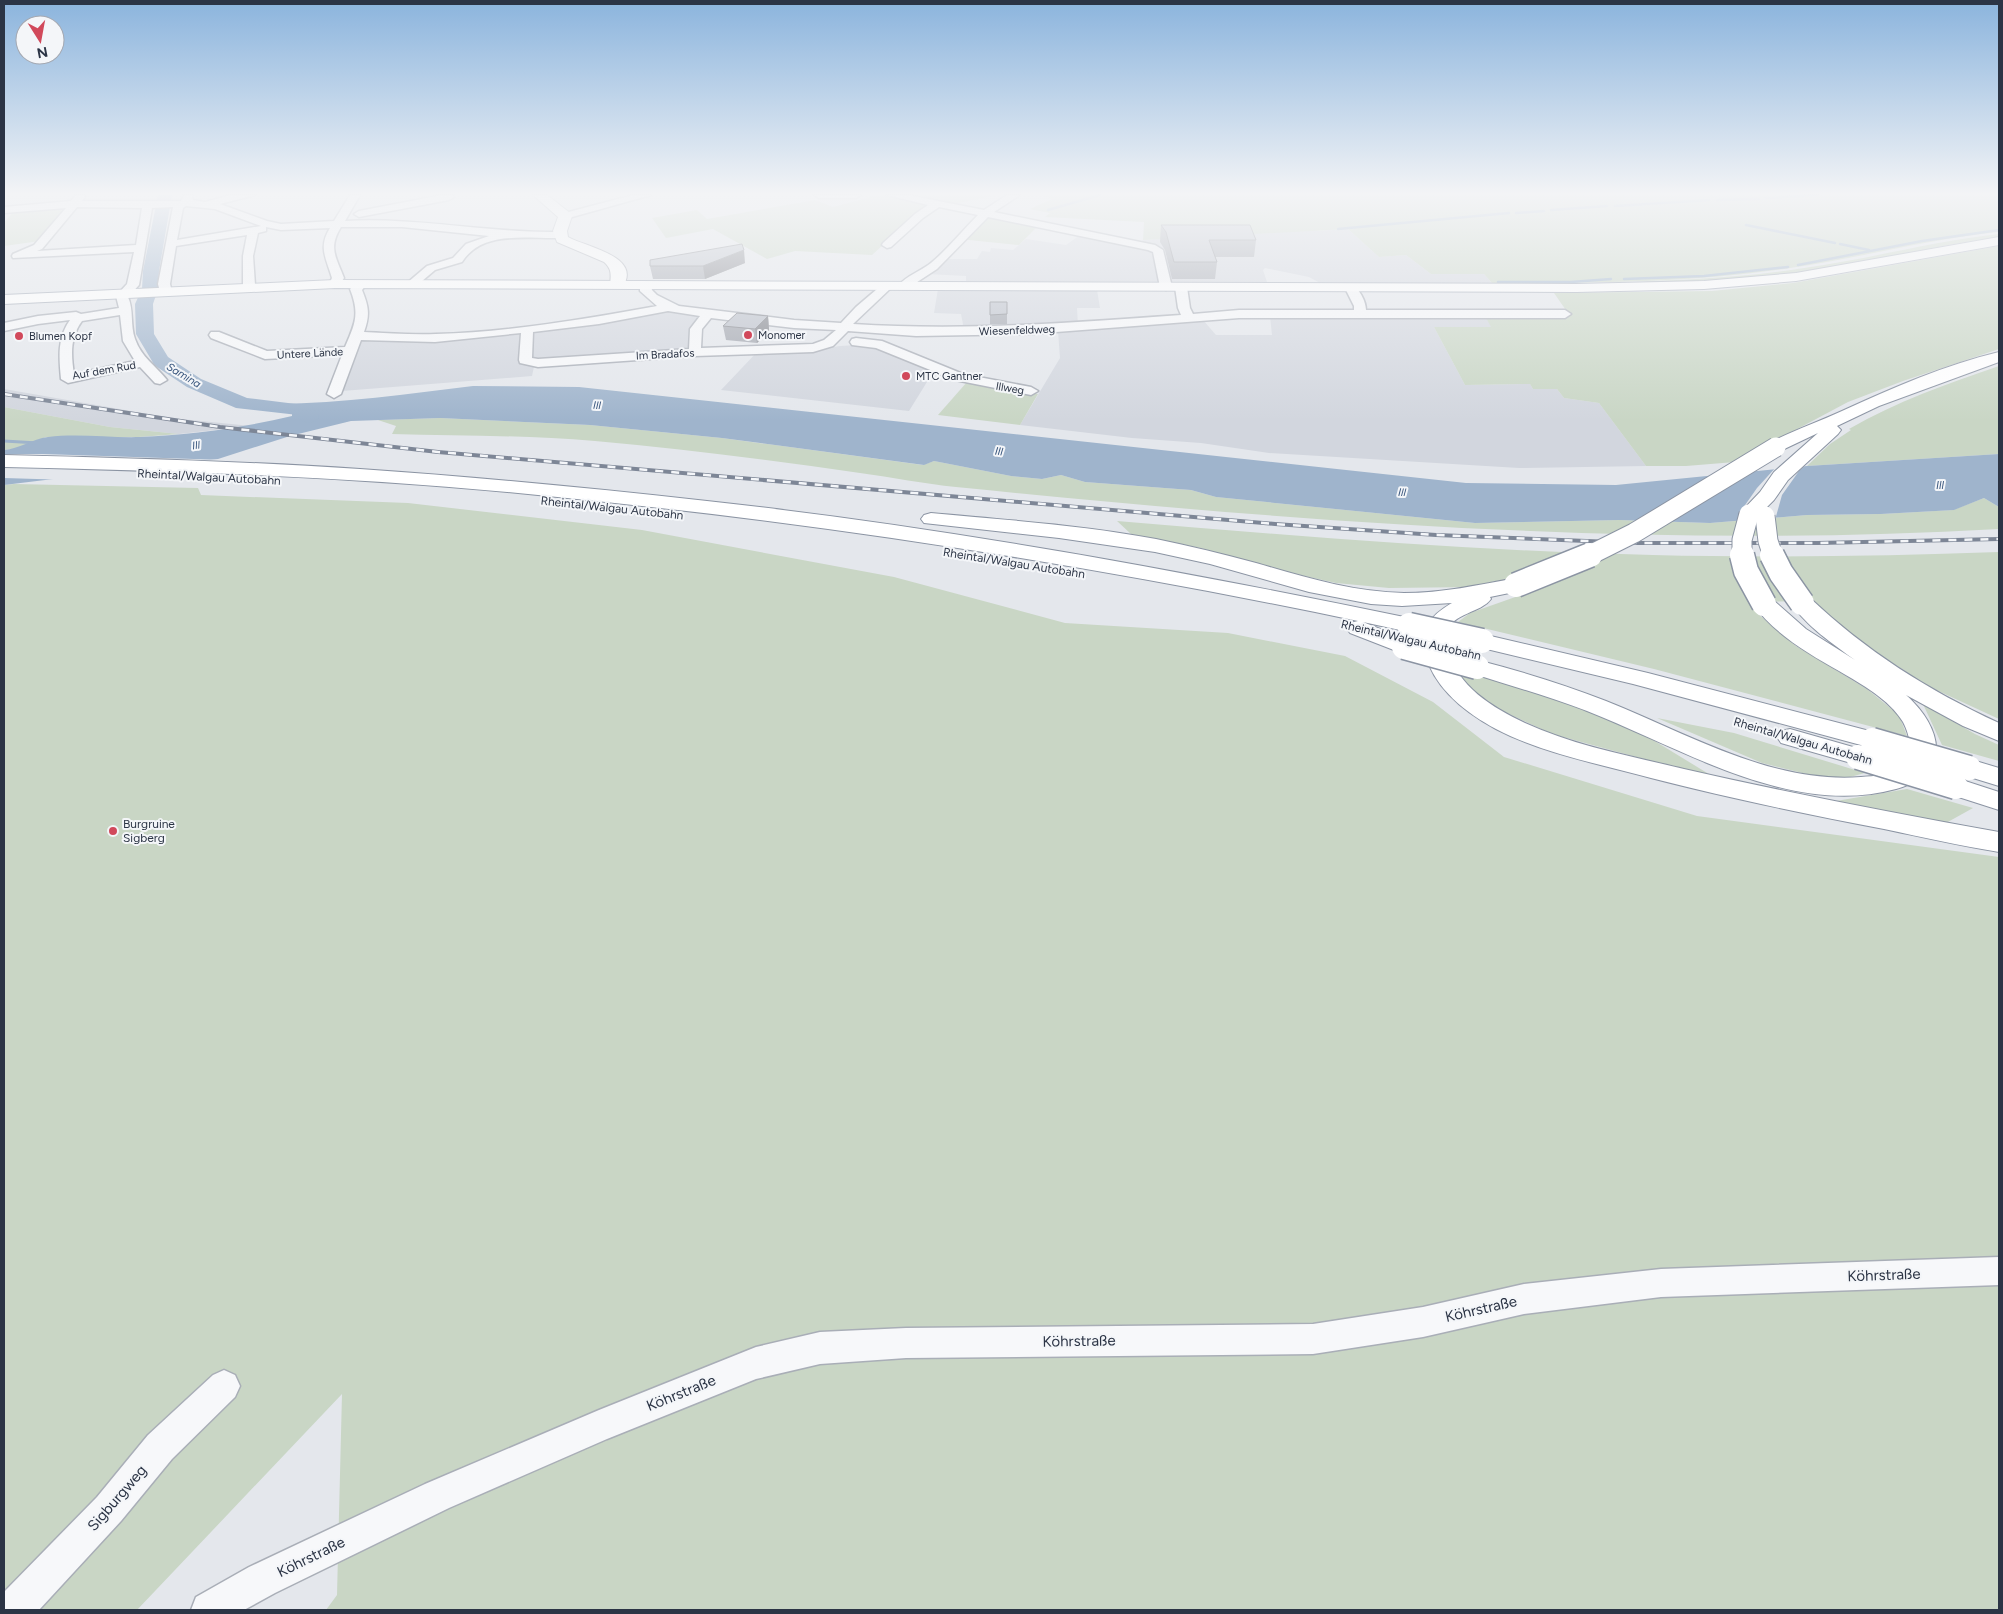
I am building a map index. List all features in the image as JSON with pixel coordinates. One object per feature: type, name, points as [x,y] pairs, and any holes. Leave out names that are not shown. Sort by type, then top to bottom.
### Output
[{"type":"main road","points":[[617,270],[619,280],[617,285]]},
{"type":"main road","points":[[4,300],[334,284],[1351,288],[1680,287],[1796,278],[1836,270]]},
{"type":"main road","points":[[1999,358],[1906,389],[1872,402],[1848,415],[1820,425],[1776,447],[1634,533],[1576,562],[1516,584],[1457,609],[1442,620],[1433,637],[1439,661],[1452,683],[1487,712],[1510,725],[1582,750],[1712,784],[1850,814],[1999,842]]},
{"type":"main road","points":[[1406,637],[1480,655],[1596,706],[1742,766],[1793,781],[1825,786],[1860,787],[1885,783],[1906,776],[1914,770],[1922,758],[1922,740],[1919,728],[1905,708],[1875,683],[1795,632],[1764,604],[1746,574],[1740,549],[1743,531],[1749,514],[1767,496],[1781,476],[1848,415]]},
{"type":"main road","name":"Rheintal/Walgau Autobahn","points":[[4,461],[104,462],[330,472],[521,486],[761,511],[1121,566],[1292,599],[1406,637]]},
{"type":"main road","name":"Rheintal/Walgau Autobahn","points":[[4,471],[198,476],[372,486],[603,506],[697,517],[1031,564],[1406,637]]},
{"type":"main road","points":[[1767,496],[1765,534],[1770,553],[1790,588],[1802,603],[1845,642],[1881,668],[1928,696],[1999,733]]},
{"type":"main road","points":[[650,499],[734,501],[1047,530],[1186,552],[1297,582],[1350,594],[1398,599],[1433,599],[1516,584]]},
{"type":"main road","name":"Rheintal/Walgau Autobahn","points":[[1480,655],[1648,698],[1865,749],[1962,778],[1999,801]]},
{"type":"main road","name":"Rheintal/Walgau Autobahn","points":[[1962,778],[1999,777]]},
{"type":"street","points":[[127,293],[133,285],[136,270]]},
{"type":"street","points":[[164,292],[166,270]]},
{"type":"street","points":[[247,288],[249,285],[248,270]]},
{"type":"street","points":[[334,284],[338,278],[335,270]]},
{"type":"street","points":[[411,285],[428,270]]},
{"type":"street","points":[[904,286],[908,281],[929,270]]},
{"type":"street","points":[[1167,270],[1189,318]]},
{"type":"street","points":[[334,394],[362,318],[361,301],[356,289],[360,285]]},
{"type":"street","name":"Wiesenfeldweg","points":[[646,285],[647,293],[668,307],[707,315],[845,329],[916,332],[1030,330],[1247,314],[1565,314]]},
{"type":"street","points":[[845,329],[857,312],[887,286]]},
{"type":"street","points":[[1351,288],[1360,306],[1360,314]]},
{"type":"street","name":"Auf dem Rud","points":[[127,293],[122,296],[126,304],[128,337],[132,351],[160,380]]},
{"type":"street","points":[[356,336],[435,338],[527,329],[628,315],[668,307]]},
{"type":"street","points":[[4,327],[57,317],[76,316],[78,318],[126,310]]},
{"type":"street","points":[[695,352],[696,328],[707,315]]},
{"type":"street","name":"Auf dem Rud","points":[[78,318],[70,328],[64,351],[68,379],[142,363]]},
{"type":"street","name":"Im Bradafos","points":[[527,329],[525,360],[538,363],[695,352],[813,348],[824,346],[845,329]]},
{"type":"street","name":"Untere Lände","points":[[215,335],[266,355],[350,351]]},
{"type":"street","name":"Im Bradafos","points":[[835,339],[878,344],[960,377]]},
{"type":"street","name":"Illweg","points":[[960,377],[1030,391]]},
{"type":"street","name":"Köhrstraße","points":[[208,1610],[262,1580],[473,1480],[756,1363],[820,1348],[906,1343],[1313,1339],[1424,1322],[1524,1299],[1661,1283],[1999,1271]]},
{"type":"street","name":"Sigburgweg","points":[[10,1610],[26,1597],[109,1509],[160,1447],[224,1386]]},
{"type":"shaded area","points":[[932,270],[1263,270],[1267,282],[966,281],[966,276],[927,274]]},
{"type":"shaded area","points":[[1276,270],[1426,270],[1431,274],[1484,274],[1492,283],[1320,283],[1309,277]]},
{"type":"shaded area","points":[[938,289],[1097,290],[1100,308],[1077,308],[1078,326],[964,329],[961,314],[934,313]]},
{"type":"shaded area","points":[[666,308],[711,316],[700,329],[698,351],[535,362],[532,376],[342,391],[361,335],[464,336]]},
{"type":"shaded area","points":[[1270,316],[1485,316],[1492,327],[1434,327],[1465,385],[1530,384],[1533,389],[1557,389],[1564,398],[1599,403],[1646,466],[1519,468],[1269,453],[1201,443],[1132,438],[1020,425],[1060,358],[1058,331],[1203,320],[1216,335],[1272,335]]},
{"type":"shaded area","points":[[857,345],[885,349],[935,369],[909,411],[721,390],[758,351],[813,350]]},
{"type":"shaded area","points":[[4,389],[171,418],[251,426],[179,434],[110,427],[4,407]]},
{"type":"green space","points":[[1426,270],[1772,270],[1716,277],[1567,283],[1492,283],[1484,274],[1431,274]]},
{"type":"green space","points":[[1814,270],[1722,280],[1595,284],[1700,279]]},
{"type":"green space","points":[[1864,270],[1999,270],[1999,349],[1903,381],[1848,402],[1735,462],[1686,466],[1646,466],[1599,403],[1564,398],[1557,389],[1533,389],[1530,384],[1465,385],[1434,327],[1491,327],[1485,316],[1570,316],[1554,293],[1712,291],[1793,283]]},
{"type":"green space","points":[[1999,366],[1999,454],[1807,466],[1830,444],[1851,430],[1849,429],[1867,419],[1922,394]]},
{"type":"green space","points":[[967,382],[1038,394],[1020,425],[938,415]]},
{"type":"green space","points":[[4,407],[110,427],[179,434],[139,437],[46,437],[14,449],[4,450]]},
{"type":"green space","points":[[440,418],[590,425],[722,438],[923,465],[934,461],[1011,476],[1042,479],[1061,475],[1085,482],[1191,490],[1216,497],[1475,523],[1619,520],[1710,523],[1807,515],[1881,514],[1953,510],[1984,498],[1999,507],[1999,529],[1739,536],[1477,529],[1346,521],[1085,500],[956,487],[761,459],[595,441],[392,434],[396,426],[378,420]]},
{"type":"green space","points":[[4,485],[198,488],[201,495],[408,503],[642,530],[894,577],[1065,623],[1228,633],[1345,656],[1433,702],[1504,757],[1697,816],[1999,857],[1999,1610],[326,1610],[337,1595],[342,1394],[137,1610],[4,1610]]},
{"type":"green space","points":[[1117,521],[1385,542],[1586,553],[1783,556],[1999,552],[1999,719],[1921,683],[1904,670],[1861,645],[1839,629],[1814,601],[1748,602],[1757,613],[1796,646],[1867,689],[1899,715],[1907,736],[1654,669],[1458,622],[1470,613],[1521,595],[1495,581],[1473,587],[1389,588],[1336,583],[1273,569],[1201,548],[1131,534]]},
{"type":"green space","points":[[1451,667],[1529,690],[1635,729],[1717,779],[1552,734],[1481,701]]},
{"type":"green space","points":[[1923,704],[1975,734],[1999,745],[1999,761],[1942,745]]},
{"type":"green space","points":[[1657,718],[1734,733],[1865,773],[1835,781],[1762,763]]},
{"type":"green space","points":[[1907,789],[1973,808],[1946,823],[1836,801]]},
{"type":"water","name":"Ill","points":[[473,386],[579,387],[1466,483],[1616,485],[1807,466],[1999,454],[1999,507],[1984,498],[1954,510],[1881,514],[1807,515],[1710,523],[1619,520],[1475,523],[1216,497],[1191,490],[1085,482],[1061,475],[1042,479],[1011,476],[934,461],[924,465],[722,438],[590,425],[440,418],[351,421],[290,436],[218,459],[4,485],[4,450],[42,438],[70,435],[140,437],[197,433],[292,416],[292,412],[272,409],[272,405],[277,404],[351,400]]},
{"type":"pier","points":[[4,454],[224,460],[69,480],[4,478]]},
{"type":"pier","points":[[1808,463],[1799,471],[1782,495],[1775,520],[1736,523],[1743,508],[1757,488],[1777,466]]},
{"type":"building","points":[[990,302],[1007,302],[1007,314],[990,315]]},
{"type":"building","points":[[737,313],[768,316],[755,329],[723,326]]},
{"type":"waterway","name":"Samina","points":[[151,270],[150,289],[144,304],[145,334],[161,361],[194,383],[243,404],[305,410],[309,417]]},
{"type":"waterway","points":[[1624,279],[1704,276],[1757,270]]},
{"type":"waterway","points":[[1498,282],[1571,282],[1611,279]]},
{"type":"waterway","points":[[4,441],[38,443]]},
{"type":"railway","points":[[4,394],[220,427],[438,452],[1275,524],[1436,535],[1637,543],[1818,543],[1999,539]]},
{"type":"place","name":"Monomer","points":[[748,335]]},
{"type":"place","name":"Blumen Kopf","points":[[19,336]]},
{"type":"place","name":"MTC Gantner","points":[[906,376]]},
{"type":"place","name":"Burgruine Sigberg","points":[[113,831]]}]
